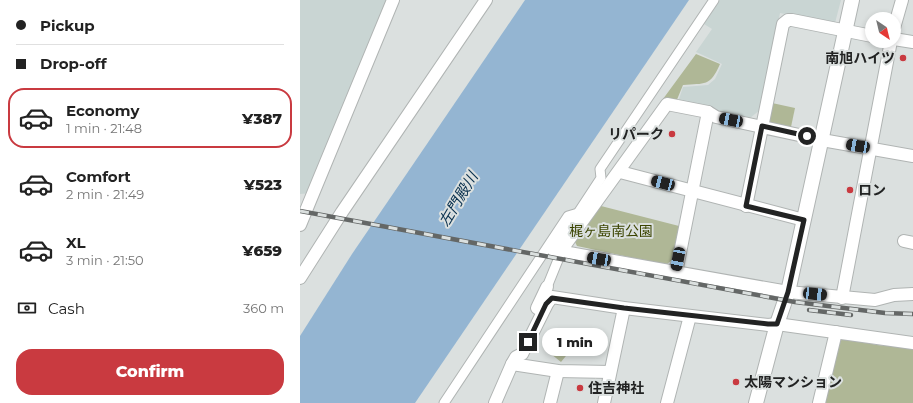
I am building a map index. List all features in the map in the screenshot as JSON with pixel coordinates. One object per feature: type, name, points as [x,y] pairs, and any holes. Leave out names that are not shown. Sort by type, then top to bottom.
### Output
[{"type":"street","points":[[300,225],[304,205],[393,0]]},
{"type":"street","points":[[300,278],[342,212],[486,0]]},
{"type":"street","points":[[714,0],[600,169],[601,178],[553,252],[562,251],[569,254],[788,292],[875,300],[894,295],[913,294]]},
{"type":"street","points":[[756,403],[777,324],[788,292],[852,0]]},
{"type":"street","points":[[899,12],[902,0]]},
{"type":"street","points":[[746,206],[783,24],[792,20],[844,32],[865,35]]},
{"type":"street","points":[[901,40],[913,42]]},
{"type":"street","points":[[842,298],[890,48]]},
{"type":"street","points":[[495,403],[562,251],[620,172],[667,104],[708,112],[716,117],[822,140],[913,156]]},
{"type":"street","points":[[676,273],[691,191],[708,112]]},
{"type":"street","points":[[620,172],[804,220]]},
{"type":"street","points":[[444,403],[568,216],[578,213]]},
{"type":"street","points":[[514,360],[522,354],[546,304],[552,298],[690,316],[777,324],[913,343]]},
{"type":"street","points":[[604,403],[624,308]]},
{"type":"street","points":[[667,403],[690,316]]},
{"type":"street","points":[[819,403],[836,332]]},
{"type":"street","points":[[514,360],[558,371],[610,372]]},
{"type":"street","points":[[550,403],[558,371]]},
{"type":"shaded area","points":[[300,0],[392,0],[312,193],[300,194]]},
{"type":"shaded area","points":[[720,0],[841,0],[835,23],[780,13],[760,110],[750,118],[678,102],[683,87],[708,85],[715,79],[722,64],[696,52],[712,29],[704,24]]},
{"type":"green space","points":[[696,54],[720,64],[713,77],[702,84],[683,85],[676,102],[663,99]]},
{"type":"green space","points":[[772,103],[795,108],[791,127],[771,123],[769,120]]},
{"type":"green space","name":"梶ヶ島南公園","points":[[601,206],[679,226],[672,260],[666,265],[577,246],[575,242]]},
{"type":"green space","points":[[844,338],[877,345],[913,348],[913,403],[823,403],[839,342]]},
{"type":"green space","points":[[576,340],[585,344],[580,354],[570,351],[561,362],[551,354],[557,344],[569,349]]},
{"type":"water","name":"左門殿川","points":[[525,0],[689,0],[415,403],[300,403],[300,336],[352,254]]},
{"type":"railway","points":[[300,211],[795,302],[885,313],[913,314]]},
{"type":"railway","points":[[809,310],[851,315]]},
{"type":"place","name":"南旭ハイツ","points":[[903,58]]},
{"type":"place","name":"リパーク","points":[[672,134]]},
{"type":"place","name":"ロン","points":[[850,190]]},
{"type":"place","name":"太陽マンション","points":[[736,382]]},
{"type":"place","name":"住吉神社","points":[[580,388]]},
{"type":"route","points":[[528,342],[546,304],[552,298],[624,308],[777,324],[788,292],[804,220],[746,206],[762,126],[807,136]]}]
